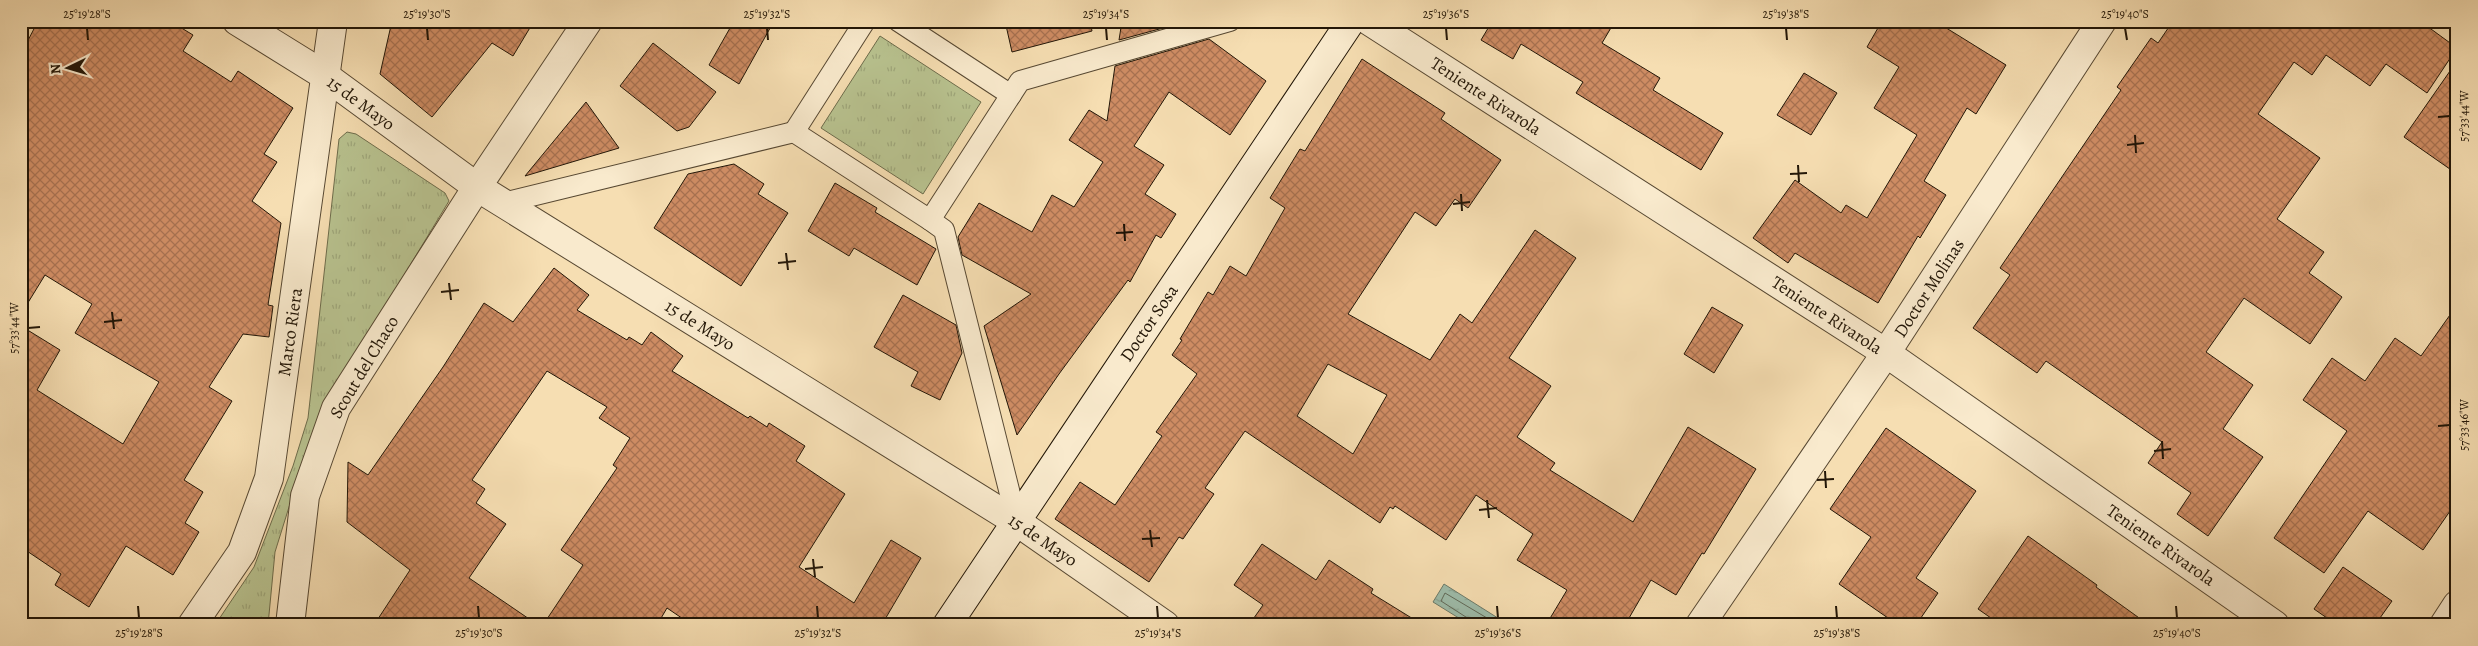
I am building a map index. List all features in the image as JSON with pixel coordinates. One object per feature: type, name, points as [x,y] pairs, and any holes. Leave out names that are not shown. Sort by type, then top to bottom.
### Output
[{"type":"street","name":"15 de Mayo","points":[[237,21],[324,75],[477,186],[1017,522],[1164,625]]},
{"type":"street","name":"Marco Riera","points":[[192,625],[242,552],[269,478],[333,21]]},
{"type":"street","points":[[477,186],[588,21]]},
{"type":"street","name":"Doctor Sosa","points":[[947,625],[1351,21]]},
{"type":"street","name":"Teniente Rivarola","points":[[1369,21],[1886,353],[2275,625]]},
{"type":"street","name":"Doctor Molinas","points":[[1700,625],[1886,353],[2102,21]]},
{"type":"street","name":"Scout del Chaco","points":[[290,625],[305,496],[336,408],[477,186]]},
{"type":"street","points":[[2444,625],[2457,605]]},
{"type":"lane","points":[[504,203],[794,132],[865,21]]},
{"type":"lane","points":[[898,21],[1011,95]]},
{"type":"lane","points":[[930,220],[1020,81],[1230,21]]},
{"type":"lane","points":[[794,132],[944,230],[1017,522]]},
{"type":"green space","points":[[880,36],[981,102],[923,194],[821,128]]},
{"type":"green space","points":[[347,132],[356,134],[445,193],[449,201],[338,384],[289,507],[275,552],[268,625],[215,625],[254,567],[293,466],[308,418],[339,139]]},
{"type":"water","points":[[1444,584],[1501,620],[1498,625],[1481,625],[1477,622],[1475,625],[1470,625],[1433,602]]},
{"type":"building","points":[[38,21],[170,21],[193,35],[183,51],[231,82],[238,71],[293,108],[264,154],[277,162],[252,201],[281,223],[268,305],[273,306],[269,337],[243,334],[209,387],[232,401],[184,480],[203,492],[185,523],[199,532],[173,575],[126,546],[89,607],[55,585],[61,574],[21,547],[21,326],[60,350],[37,390],[123,444],[159,382],[75,333],[92,304],[45,275],[21,314],[21,54]]},
{"type":"building","points":[[392,21],[534,21],[513,56],[492,43],[432,117],[380,74]]},
{"type":"building","points":[[734,21],[774,21],[739,84],[709,65]]},
{"type":"building","points":[[1005,21],[1090,21],[1092,31],[1012,52]]},
{"type":"building","points":[[1122,21],[1184,21],[1185,22],[1119,40]]},
{"type":"building","points":[[1483,21],[1615,21],[1602,43],[1660,78],[1653,90],[1723,133],[1701,170],[1576,93],[1583,82],[1521,44],[1513,59],[1481,40],[1490,25]]},
{"type":"building","points":[[1882,21],[1935,21],[2006,65],[1976,114],[1967,108],[1924,181],[1946,195],[1920,238],[1918,236],[1878,303],[1795,253],[1788,263],[1753,238],[1795,180],[1841,213],[1846,205],[1867,218],[1917,135],[1874,108],[1899,67],[1867,47]]},
{"type":"building","points":[[2173,21],[2420,21],[2457,48],[2427,93],[2386,64],[2370,86],[2326,55],[2312,75],[2294,62],[2258,114],[2320,158],[2277,219],[2324,252],[2309,273],[2342,297],[2310,344],[2244,298],[2206,352],[2253,385],[2223,429],[2263,457],[2208,536],[2177,514],[2191,493],[2148,463],[2162,442],[2046,361],[2037,373],[1973,328],[2010,275],[2000,268],[2121,90],[2117,87],[2151,38],[2158,43]]},
{"type":"building","points":[[1209,39],[1266,81],[1230,135],[1169,92],[1134,146],[1164,165],[1145,194],[1176,214],[1161,238],[1156,235],[1130,282],[1128,280],[1017,435],[984,326],[1031,294],[962,255],[958,237],[979,203],[1032,232],[1052,195],[1074,207],[1103,162],[1069,140],[1089,110],[1107,121],[1115,66]]},
{"type":"building","points":[[653,43],[716,92],[689,127],[677,131],[620,86]]},
{"type":"building","points":[[1362,59],[1445,113],[1441,119],[1501,160],[1468,208],[1455,199],[1436,226],[1415,212],[1348,314],[1430,360],[1460,314],[1472,323],[1535,230],[1576,258],[1509,358],[1551,386],[1517,437],[1555,463],[1550,470],[1633,522],[1688,427],[1756,469],[1704,554],[1702,553],[1676,595],[1651,580],[1625,625],[1546,625],[1567,590],[1517,560],[1533,534],[1476,495],[1446,540],[1395,506],[1393,509],[1390,507],[1380,523],[1245,431],[1205,488],[1214,494],[1183,539],[1179,537],[1149,582],[1055,519],[1080,482],[1115,505],[1162,436],[1156,432],[1197,374],[1172,355],[1182,340],[1180,339],[1208,292],[1213,295],[1230,266],[1246,276],[1285,208],[1270,198],[1300,149],[1305,151]],"holes":[[[1328,364],[1387,395],[1353,454],[1297,416]]]},
{"type":"building","points":[[2457,61],[2457,174],[2404,137]]},
{"type":"building","points":[[1804,73],[1837,93],[1811,135],[1777,115]]},
{"type":"building","points":[[586,102],[619,148],[525,176]]},
{"type":"building","points":[[734,164],[764,184],[758,194],[788,213],[741,286],[654,228],[688,174]]},
{"type":"building","points":[[835,183],[877,208],[875,212],[936,249],[917,285],[854,248],[849,256],[808,231]]},
{"type":"building","points":[[554,268],[589,295],[577,310],[627,340],[629,337],[642,345],[651,332],[683,356],[672,371],[748,418],[750,416],[767,427],[769,423],[805,446],[796,461],[845,494],[799,567],[854,603],[891,540],[921,558],[884,621],[889,625],[692,625],[667,608],[657,625],[543,625],[583,565],[561,550],[617,468],[613,465],[630,438],[599,418],[607,407],[547,371],[472,480],[485,489],[476,503],[506,524],[469,578],[538,625],[374,625],[410,570],[347,522],[348,462],[368,475],[443,367],[484,303],[513,322]]},
{"type":"building","points":[[903,295],[956,325],[962,353],[940,400],[911,386],[918,372],[874,347]]},
{"type":"building","points":[[2457,305],[2457,501],[2423,550],[2368,511],[2324,573],[2274,538],[2347,431],[2303,400],[2332,358],[2365,381],[2395,338],[2421,356]]},
{"type":"building","points":[[1712,307],[1743,325],[1714,373],[1684,354]]},
{"type":"building","points":[[1886,428],[1976,491],[1916,578],[1938,593],[1916,625],[1898,625],[1839,584],[1871,537],[1830,509]]},
{"type":"building","points":[[2028,536],[2149,625],[2001,625],[1978,609]]},
{"type":"building","points":[[1262,544],[1316,580],[1329,560],[1373,589],[1371,593],[1423,625],[1249,625],[1263,605],[1234,585]]},
{"type":"building","points":[[2343,567],[2392,601],[2375,625],[2337,625],[2314,609]]}]
